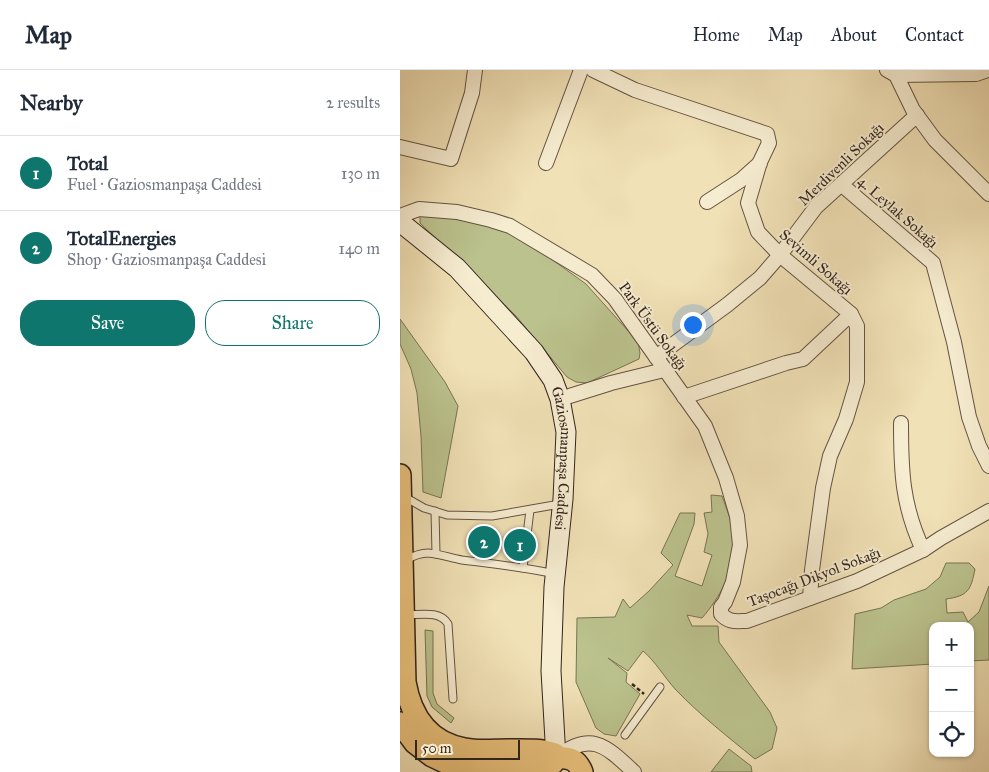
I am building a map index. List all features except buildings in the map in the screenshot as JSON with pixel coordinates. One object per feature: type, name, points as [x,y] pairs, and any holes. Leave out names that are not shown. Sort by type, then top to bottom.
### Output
[{"type":"main road","name":"Gaziosmanpaşa Caddesi","points":[[400,222],[457,268],[534,352],[553,380],[560,399],[566,432],[563,504],[556,574],[551,671],[558,765]]},
{"type":"main road","points":[[400,475],[405,682],[412,710],[431,736],[455,746],[466,749],[542,751],[555,754],[558,765]]},
{"type":"main road","points":[[400,723],[415,743],[432,756],[449,764],[484,770],[544,767],[554,763],[558,765],[568,758],[574,760],[580,766],[582,772]]},
{"type":"street","points":[[400,147],[451,159],[472,93],[475,70]]},
{"type":"street","points":[[546,163],[581,70]]},
{"type":"street","name":"Sevimli Sokağı","points":[[593,70],[635,90],[767,134],[769,143],[760,162],[748,203],[758,232],[780,255],[851,314],[857,326],[856,382],[846,419],[829,464],[817,531],[810,598]]},
{"type":"street","points":[[891,72],[976,74],[988,70]]},
{"type":"street","points":[[891,72],[917,115],[935,140],[989,194]]},
{"type":"street","name":"Merdivenli Sokağı","points":[[656,357],[760,278],[816,207],[917,115]]},
{"type":"street","points":[[707,202],[741,180],[760,162]]},
{"type":"street","name":"4. Leylak Sokağı","points":[[842,185],[933,264],[954,342],[969,417],[979,446],[989,466]]},
{"type":"street","name":"Park Üstü Sokağı","points":[[400,216],[419,210],[457,212],[510,226],[592,276],[615,299],[635,324],[664,370],[684,397]]},
{"type":"street","points":[[684,397],[803,359],[851,314]]},
{"type":"street","points":[[560,399],[611,382],[664,370]]},
{"type":"street","name":"Taşocağı Dikyol Sokağı","points":[[684,397],[705,426],[716,450],[726,478],[739,527],[740,545],[738,555],[732,582],[721,614],[726,620],[735,622],[747,621],[857,581],[923,550],[989,510]]},
{"type":"street","points":[[900,423],[901,469],[906,502],[915,533],[923,550]]},
{"type":"street","points":[[558,765],[569,747],[582,743],[593,743],[610,751],[634,772]]},
{"type":"lane","points":[[400,495],[424,508],[447,515],[492,516],[563,504]]},
{"type":"lane","points":[[524,568],[530,510]]},
{"type":"lane","points":[[435,511],[436,554]]},
{"type":"lane","points":[[402,562],[412,556],[426,553],[556,574]]},
{"type":"lane","points":[[403,616],[439,615],[445,618],[448,624],[454,699]]},
{"type":"lane","points":[[625,735],[660,687]]},
{"type":"path","points":[[632,684],[651,699]]},
{"type":"green space","points":[[424,214],[471,218],[518,235],[586,284],[638,342],[639,359],[587,383],[576,382],[567,377],[516,316],[420,223],[420,216]]},
{"type":"green space","points":[[400,319],[445,382],[458,406],[441,498],[423,492],[417,393],[411,369],[400,344]]},
{"type":"green space","points":[[711,495],[722,496],[728,512],[735,540],[734,560],[721,592],[702,618],[687,615],[692,626],[718,626],[719,642],[770,712],[777,728],[772,749],[755,759],[714,726],[685,699],[643,651],[628,671],[608,658],[627,673],[626,682],[640,694],[616,736],[604,734],[596,728],[576,682],[577,618],[615,617],[623,599],[630,608],[649,591],[673,565],[661,553],[680,513],[695,513],[694,524],[675,576],[702,586],[712,555],[704,552],[708,534],[704,513],[712,512]]},
{"type":"green space","points":[[946,563],[969,563],[975,569],[972,582],[967,591],[959,596],[946,599],[947,613],[963,612],[968,622],[929,622],[929,664],[852,669],[855,614],[881,608],[894,600],[926,589],[940,577]]},
{"type":"green space","points":[[989,586],[989,660],[974,661],[974,622],[968,622],[979,612]]},
{"type":"green space","points":[[425,630],[433,631],[433,693],[437,704],[454,718],[451,723],[432,707],[427,696]]},
{"type":"green space","points":[[729,749],[751,766],[752,772],[711,772]]},
{"type":"place","name":"TotalEnergies","points":[[484,542]]},
{"type":"place","name":"Total","points":[[520,545]]}]
